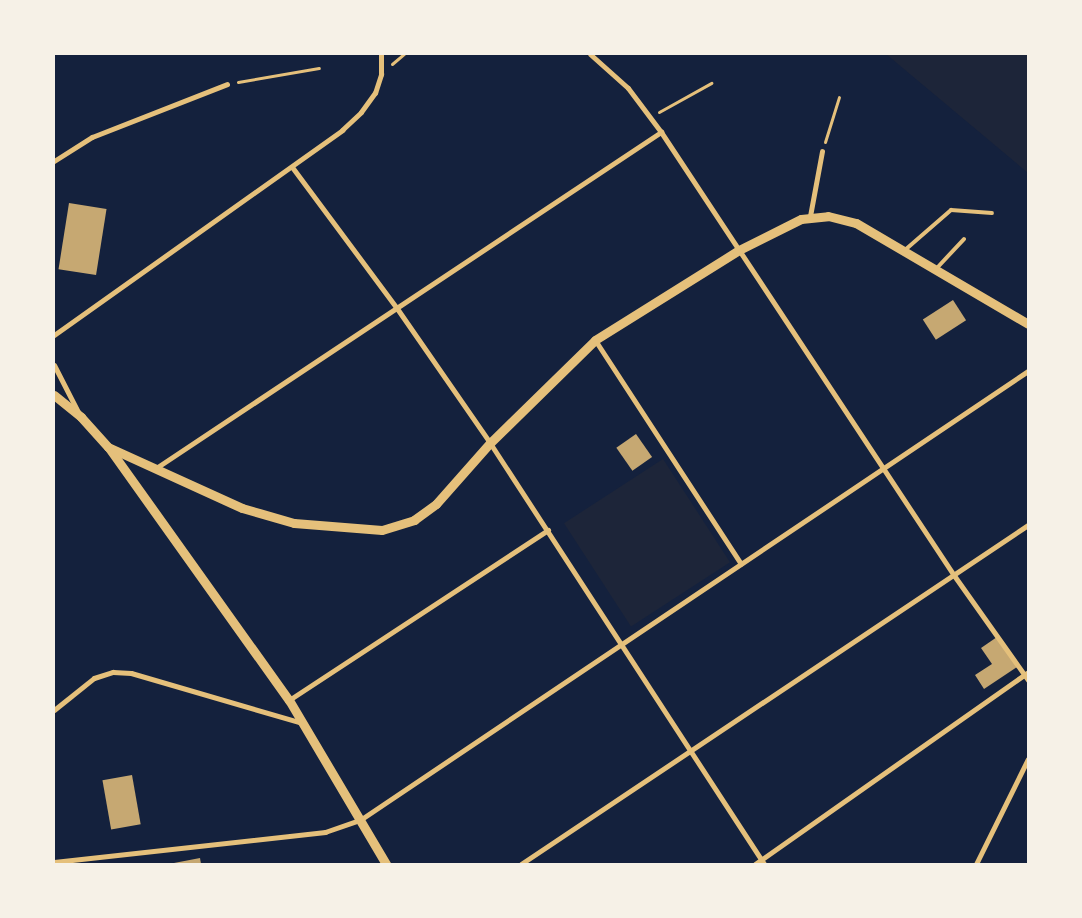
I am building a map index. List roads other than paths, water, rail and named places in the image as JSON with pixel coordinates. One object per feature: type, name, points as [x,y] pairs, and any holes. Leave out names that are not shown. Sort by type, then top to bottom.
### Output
[{"type":"street","points":[[54,335],[292,166],[361,112],[378,84],[381,54]]},
{"type":"street","points":[[590,54],[628,88],[661,132],[953,574],[1026,673],[1028,680]]},
{"type":"street","points":[[54,161],[92,137],[227,84]]},
{"type":"street","points":[[156,468],[661,132]]},
{"type":"street","points":[[810,216],[822,151]]},
{"type":"street","points":[[292,166],[396,307],[490,443],[692,750],[762,862]]},
{"type":"street","points":[[108,447],[217,497],[268,516],[323,528],[382,530],[398,526],[426,513],[490,443],[595,340],[739,250],[810,216],[828,216],[856,223],[1028,324]]},
{"type":"street","points":[[595,340],[741,564]]},
{"type":"street","points":[[54,364],[81,417]]},
{"type":"street","points":[[54,862],[325,832],[360,820],[1028,371]]},
{"type":"street","points":[[54,395],[81,417],[108,447],[289,700],[386,864]]},
{"type":"street","points":[[521,864],[1028,525]]},
{"type":"street","points":[[289,700],[548,530]]},
{"type":"street","points":[[54,710],[94,678],[114,672],[131,673],[302,723]]},
{"type":"street","points":[[756,864],[762,862],[1026,673]]},
{"type":"street","points":[[976,864],[1028,759]]},
{"type":"lane","points":[[904,251],[951,210],[992,212]]},
{"type":"lane","points":[[936,269],[964,239]]}]
